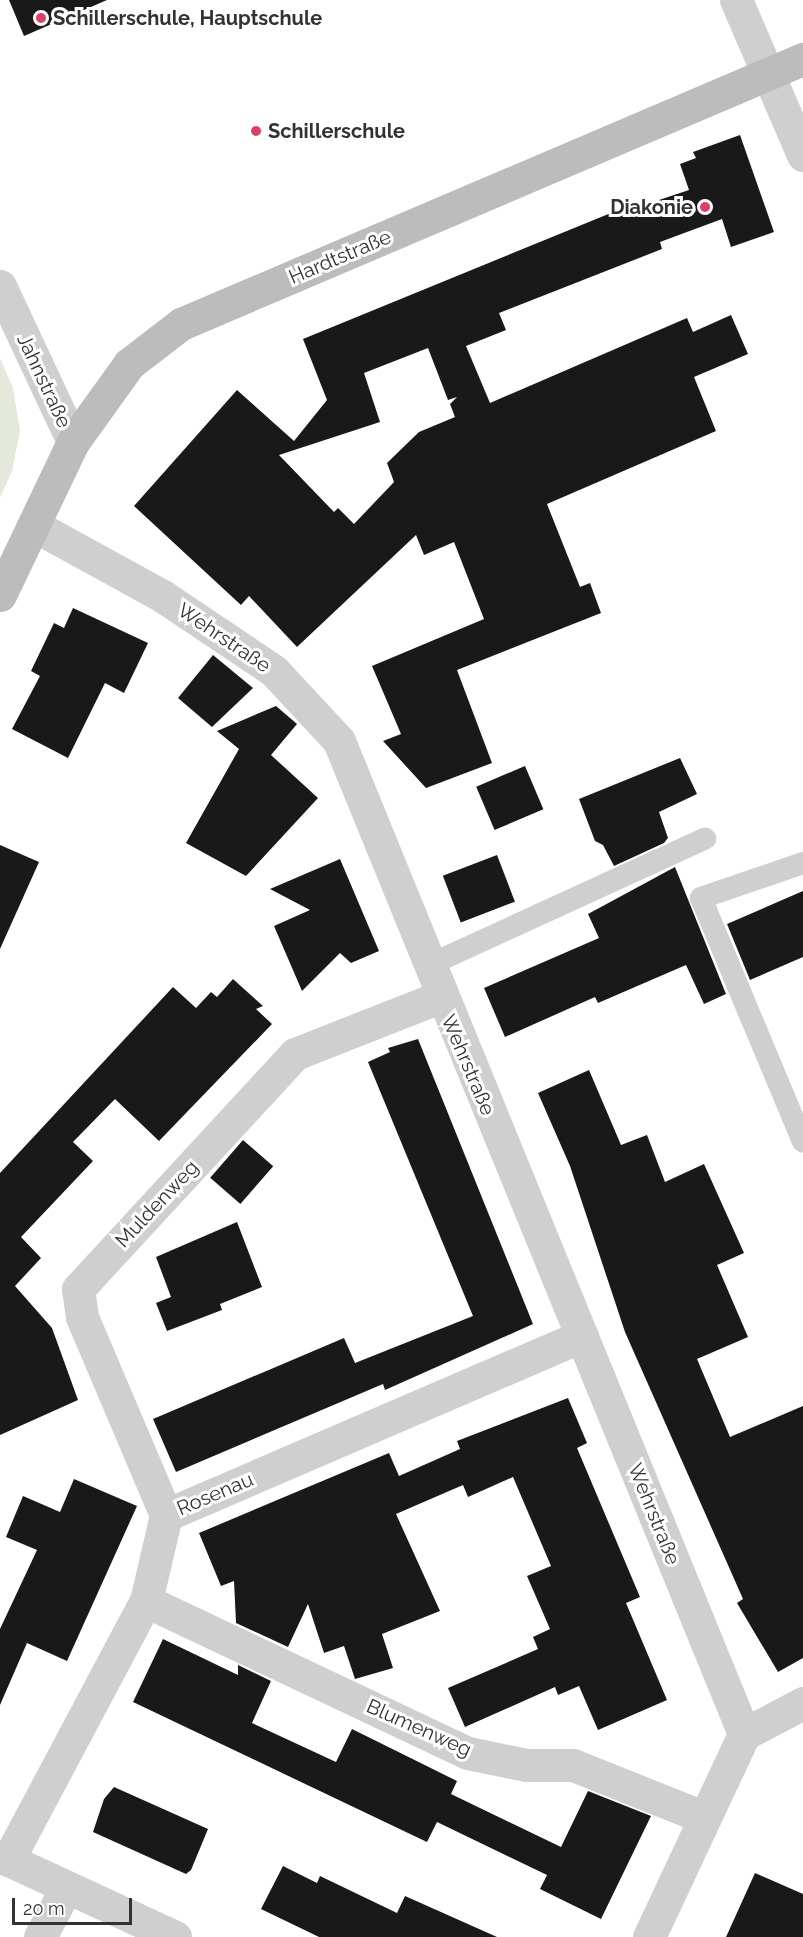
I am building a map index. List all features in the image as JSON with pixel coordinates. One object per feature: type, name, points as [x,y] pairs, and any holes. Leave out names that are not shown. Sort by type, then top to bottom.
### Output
[{"type":"street","points":[[736,0],[770,72],[803,155]]},
{"type":"street","name":"Hardtstraße","points":[[0,595],[35,526],[73,442],[129,363],[181,324],[803,59]]},
{"type":"street","name":"Jahnstraße","points":[[0,286],[73,442]]},
{"type":"street","name":"Wehrstraße","points":[[35,526],[164,597],[274,671],[339,741],[427,966],[582,1336],[744,1734]]},
{"type":"street","name":"Muldenweg","points":[[166,1515],[82,1317],[78,1289],[295,1054],[440,997]]},
{"type":"street","name":"Rosenau","points":[[4,1858],[146,1601],[166,1515],[582,1336]]},
{"type":"street","name":"Blumenweg","points":[[146,1601],[468,1753],[526,1765],[573,1765],[704,1817]]},
{"type":"street","points":[[649,1937],[744,1734],[803,1703]]},
{"type":"street","points":[[4,1858],[175,1937]]},
{"type":"street","points":[[40,1937],[66,1888]]},
{"type":"lane","points":[[427,966],[705,839]]},
{"type":"lane","points":[[803,863],[702,898],[803,1142]]},
{"type":"shaded area","points":[[0,358],[13,388],[20,431],[12,471],[0,498]]},
{"type":"building","name":"Schillerschule, Hauptschule","points":[[9,0],[107,0],[24,36]]},
{"type":"building","points":[[740,135],[774,232],[731,247],[722,219],[660,242],[662,249],[499,313],[506,330],[466,346],[490,403],[687,318],[693,332],[731,315],[748,354],[694,377],[716,431],[547,504],[580,587],[590,583],[601,613],[457,670],[492,763],[426,788],[383,741],[401,734],[372,666],[484,619],[454,542],[424,555],[416,535],[297,647],[249,596],[241,605],[134,506],[237,390],[294,441],[327,400],[303,339],[628,206],[629,210],[689,190],[680,164],[696,158],[693,152]],"holes":[[[428,348],[448,400],[457,397],[450,404],[455,417],[419,432],[387,463],[394,482],[354,524],[338,508],[334,512],[279,455],[380,422],[364,373]]]},
{"type":"building","points":[[73,608],[148,643],[124,693],[105,683],[68,758],[12,729],[40,676],[31,671],[54,623],[64,628]]},
{"type":"building","points":[[213,655],[253,688],[212,727],[178,698]]},
{"type":"building","points":[[276,706],[297,724],[271,755],[318,798],[246,876],[186,843],[239,749],[217,731]]},
{"type":"building","points":[[680,758],[697,794],[659,812],[668,838],[664,843],[614,866],[603,845],[595,841],[579,799]]},
{"type":"building","points":[[525,766],[543,809],[495,830],[476,787]]},
{"type":"building","points":[[0,845],[39,862],[0,949]]},
{"type":"building","points":[[497,855],[515,902],[461,922],[443,876]]},
{"type":"building","points":[[340,859],[379,951],[351,963],[340,953],[302,991],[274,926],[310,910],[270,889]]},
{"type":"building","points":[[675,867],[726,994],[704,1004],[686,965],[598,1003],[595,997],[505,1037],[484,988],[599,938],[588,914]]},
{"type":"building","points":[[803,891],[803,957],[750,980],[727,924]]},
{"type":"building","points":[[233,979],[263,1006],[256,1009],[272,1024],[159,1141],[115,1099],[73,1142],[93,1161],[21,1237],[41,1258],[15,1286],[52,1328],[78,1400],[0,1435],[0,1173],[173,987],[196,1008],[211,992],[217,997]]},
{"type":"building","points":[[418,1039],[533,1324],[385,1390],[383,1384],[176,1472],[153,1419],[344,1338],[355,1363],[473,1316],[368,1062],[390,1052],[388,1048]]},
{"type":"building","points":[[589,1070],[621,1145],[647,1135],[665,1182],[704,1164],[744,1253],[717,1265],[748,1337],[697,1359],[730,1437],[803,1406],[803,1658],[778,1672],[737,1603],[743,1599],[625,1332],[570,1166],[538,1093]]},
{"type":"building","points":[[243,1140],[273,1166],[240,1204],[210,1178]]},
{"type":"building","points":[[237,1222],[262,1287],[220,1304],[222,1310],[167,1331],[156,1303],[171,1297],[156,1257]]},
{"type":"building","points":[[568,1398],[587,1443],[577,1448],[640,1597],[626,1603],[667,1700],[598,1730],[579,1686],[558,1695],[555,1687],[465,1727],[448,1688],[538,1649],[533,1637],[550,1629],[527,1576],[551,1566],[513,1477],[468,1497],[463,1485],[396,1514],[440,1611],[382,1634],[393,1668],[355,1679],[344,1646],[324,1653],[308,1604],[288,1647],[236,1623],[234,1581],[221,1586],[199,1533],[389,1453],[399,1476],[460,1449],[457,1441]]},
{"type":"building","points":[[74,1479],[137,1506],[67,1661],[27,1643],[0,1705],[0,1629],[37,1550],[6,1537],[23,1496],[60,1512]]},
{"type":"building","points":[[163,1639],[238,1675],[238,1665],[271,1681],[252,1723],[336,1762],[352,1729],[457,1781],[451,1794],[561,1847],[588,1791],[651,1816],[601,1919],[540,1889],[547,1875],[437,1822],[427,1842],[133,1702]]},
{"type":"building","points":[[114,1787],[208,1829],[191,1870],[186,1874],[93,1832],[104,1799]]},
{"type":"building","points":[[283,1866],[317,1883],[320,1876],[397,1913],[405,1896],[497,1937],[319,1937],[261,1909]]},
{"type":"building","points":[[755,1873],[803,1894],[803,1937],[726,1937]]},
{"type":"place","name":"Schillerschule, Hauptschule","points":[[41,18]]},
{"type":"place","name":"Schillerschule","points":[[256,131]]},
{"type":"place","name":"Diakonie","points":[[705,207]]}]
